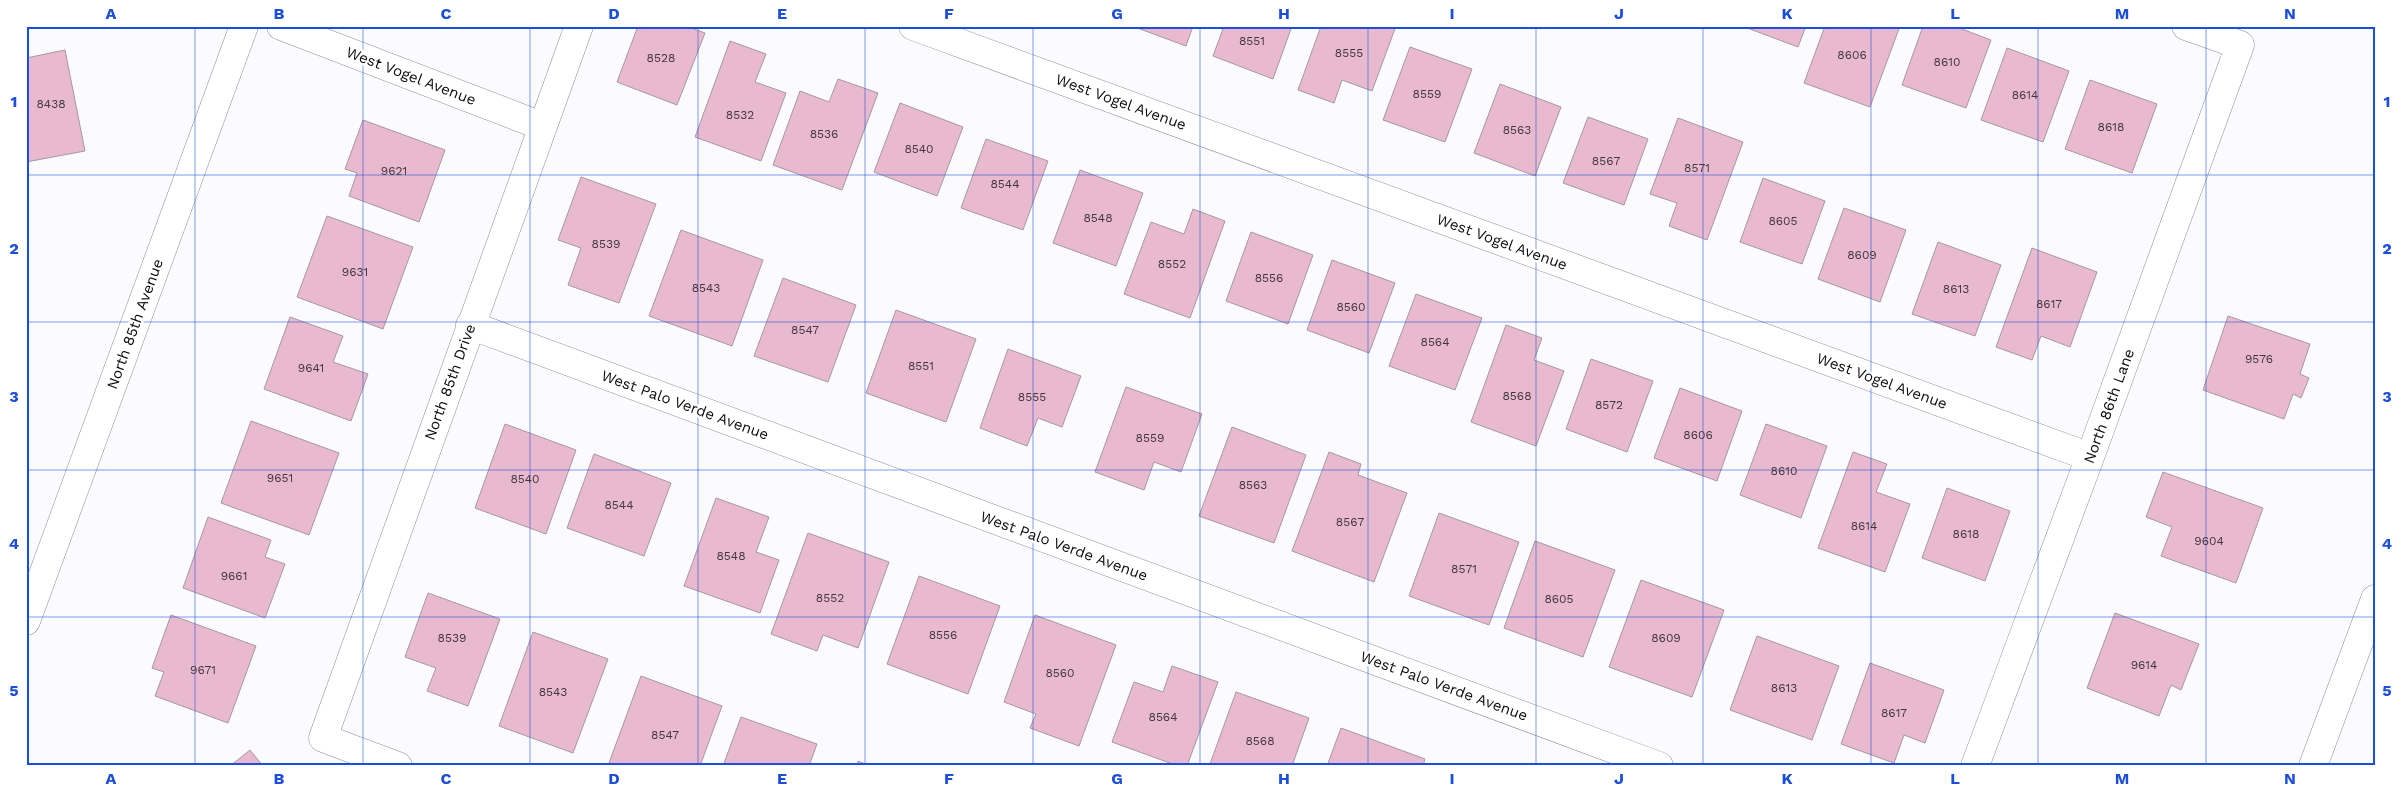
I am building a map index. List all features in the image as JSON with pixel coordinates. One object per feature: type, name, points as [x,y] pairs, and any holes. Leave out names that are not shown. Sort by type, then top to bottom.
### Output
[{"type":"street","name":"North 85th Avenue","points":[[26,621],[244,26]]},
{"type":"street","name":"West Vogel Avenue","points":[[281,26],[542,126]]},
{"type":"street","name":"North 85th Drive","points":[[398,766],[323,738],[579,26]]},
{"type":"street","name":"West Vogel Avenue","points":[[913,26],[2090,457]]},
{"type":"street","name":"North 86th Lane","points":[[1975,766],[2240,45],[2186,26]]},
{"type":"street","name":"West Palo Verde Avenue","points":[[470,325],[1659,766]]},
{"type":"street","points":[[2314,766],[2375,599]]},
{"type":"building","points":[[638,26],[686,26],[705,33],[677,105],[617,82]]},
{"type":"building","points":[[1132,26],[1193,26],[1186,46]]},
{"type":"building","points":[[1224,26],[1292,26],[1273,79],[1213,56]]},
{"type":"building","points":[[1321,26],[1396,26],[1372,91],[1342,80],[1334,103],[1298,90]]},
{"type":"building","points":[[1742,26],[1806,26],[1798,47]]},
{"type":"building","points":[[1825,26],[1900,26],[1870,107],[1804,83]]},
{"type":"building","points":[[1923,26],[1954,26],[1991,40],[1966,108],[1902,85]]},
{"type":"building","points":[[730,41],[766,54],[755,82],[786,93],[761,161],[695,137]]},
{"type":"building","points":[[1410,47],[1472,69],[1445,142],[1383,120]]},
{"type":"building","points":[[2007,48],[2069,71],[2043,142],[1981,120]]},
{"type":"building","points":[[65,50],[85,151],[26,162],[26,58]]},
{"type":"building","points":[[838,79],[878,93],[842,190],[773,165],[800,91],[829,102]]},
{"type":"building","points":[[2090,80],[2157,104],[2132,173],[2065,149]]},
{"type":"building","points":[[1500,84],[1561,107],[1535,176],[1474,153]]},
{"type":"building","points":[[900,103],[963,127],[937,196],[874,172]]},
{"type":"building","points":[[1588,117],[1648,139],[1624,205],[1563,183]]},
{"type":"building","points":[[1678,118],[1743,142],[1707,240],[1669,226],[1677,203],[1650,194]]},
{"type":"building","points":[[363,120],[445,150],[419,222],[349,196],[357,173],[345,169]]},
{"type":"building","points":[[986,139],[1048,161],[1023,230],[961,208]]},
{"type":"building","points":[[1080,170],[1143,193],[1116,266],[1053,243]]},
{"type":"building","points":[[581,177],[656,204],[619,303],[568,285],[581,248],[558,240]]},
{"type":"building","points":[[1763,178],[1825,201],[1802,264],[1740,242]]},
{"type":"building","points":[[1844,208],[1906,230],[1880,302],[1818,279]]},
{"type":"building","points":[[1193,209],[1225,221],[1190,318],[1124,294],[1151,222],[1184,234]]},
{"type":"building","points":[[327,216],[413,247],[383,329],[297,297]]},
{"type":"building","points":[[681,230],[763,260],[732,346],[649,316]]},
{"type":"building","points":[[1251,232],[1313,255],[1288,324],[1226,301]]},
{"type":"building","points":[[1938,242],[2001,265],[1975,336],[1912,314]]},
{"type":"building","points":[[2032,248],[2097,272],[2070,347],[2041,336],[2032,360],[1996,347]]},
{"type":"building","points":[[1332,260],[1395,283],[1369,353],[1307,330]]},
{"type":"building","points":[[783,278],[856,305],[828,382],[754,356]]},
{"type":"building","points":[[1416,294],[1482,318],[1455,390],[1389,366]]},
{"type":"building","points":[[896,310],[976,339],[946,422],[866,393]]},
{"type":"building","points":[[2228,316],[2310,344],[2300,374],[2309,378],[2301,398],[2293,394],[2284,419],[2203,390]]},
{"type":"building","points":[[290,317],[343,336],[333,362],[368,374],[351,421],[264,389]]},
{"type":"building","points":[[1506,325],[1542,338],[1534,360],[1564,371],[1536,446],[1471,422]]},
{"type":"building","points":[[1008,349],[1081,376],[1062,427],[1038,418],[1027,446],[980,428]]},
{"type":"building","points":[[1591,359],[1653,381],[1627,452],[1566,429]]},
{"type":"building","points":[[1126,387],[1202,414],[1181,472],[1154,462],[1144,490],[1095,472]]},
{"type":"building","points":[[1680,388],[1742,411],[1717,481],[1654,458]]},
{"type":"building","points":[[251,421],[339,453],[309,535],[221,503]]},
{"type":"building","points":[[505,424],[576,450],[546,534],[475,508]]},
{"type":"building","points":[[1766,424],[1827,446],[1801,518],[1740,495]]},
{"type":"building","points":[[1232,427],[1306,455],[1274,543],[1199,516]]},
{"type":"building","points":[[1329,452],[1361,464],[1358,475],[1407,493],[1374,582],[1292,551]]},
{"type":"building","points":[[1853,452],[1887,464],[1876,492],[1910,504],[1885,572],[1818,548]]},
{"type":"building","points":[[594,454],[671,483],[644,556],[567,528]]},
{"type":"building","points":[[2163,472],[2263,508],[2236,583],[2161,556],[2172,527],[2146,517]]},
{"type":"building","points":[[1947,488],[2010,511],[1985,581],[1922,558]]},
{"type":"building","points":[[716,498],[769,517],[756,552],[779,560],[760,613],[684,586]]},
{"type":"building","points":[[1439,513],[1519,542],[1489,625],[1409,596]]},
{"type":"building","points":[[208,517],[271,540],[265,557],[285,564],[265,618],[183,588]]},
{"type":"building","points":[[808,533],[889,562],[858,648],[823,635],[817,651],[771,634]]},
{"type":"building","points":[[1535,541],[1615,570],[1583,657],[1504,628]]},
{"type":"building","points":[[919,576],[1000,606],[968,694],[887,664]]},
{"type":"building","points":[[1641,580],[1724,610],[1692,697],[1609,667]]},
{"type":"building","points":[[428,593],[500,619],[468,706],[427,691],[436,668],[405,657]]},
{"type":"building","points":[[2115,613],[2199,644],[2181,690],[2171,685],[2159,716],[2087,688]]},
{"type":"building","points":[[171,615],[256,646],[228,723],[155,696],[164,672],[152,668]]},
{"type":"building","points":[[1035,615],[1116,645],[1079,746],[1030,728],[1036,714],[1004,702]]},
{"type":"building","points":[[533,632],[608,659],[573,753],[499,726]]},
{"type":"building","points":[[1757,636],[1839,666],[1812,740],[1730,710]]},
{"type":"building","points":[[1870,663],[1944,690],[1925,743],[1904,735],[1894,763],[1841,744]]},
{"type":"building","points":[[1172,666],[1218,682],[1187,766],[1178,766],[1112,742],[1134,682],[1163,692]]},
{"type":"building","points":[[641,676],[722,706],[700,766],[616,766],[609,763]]},
{"type":"building","points":[[1236,692],[1309,718],[1292,766],[1210,764]]},
{"type":"building","points":[[741,717],[817,744],[809,766],[723,766]]},
{"type":"building","points":[[1341,728],[1425,759],[1423,766],[1327,766]]},
{"type":"building","points":[[250,750],[263,766],[230,766]]},
{"type":"building","points":[[858,761],[870,766],[857,766]]}]
